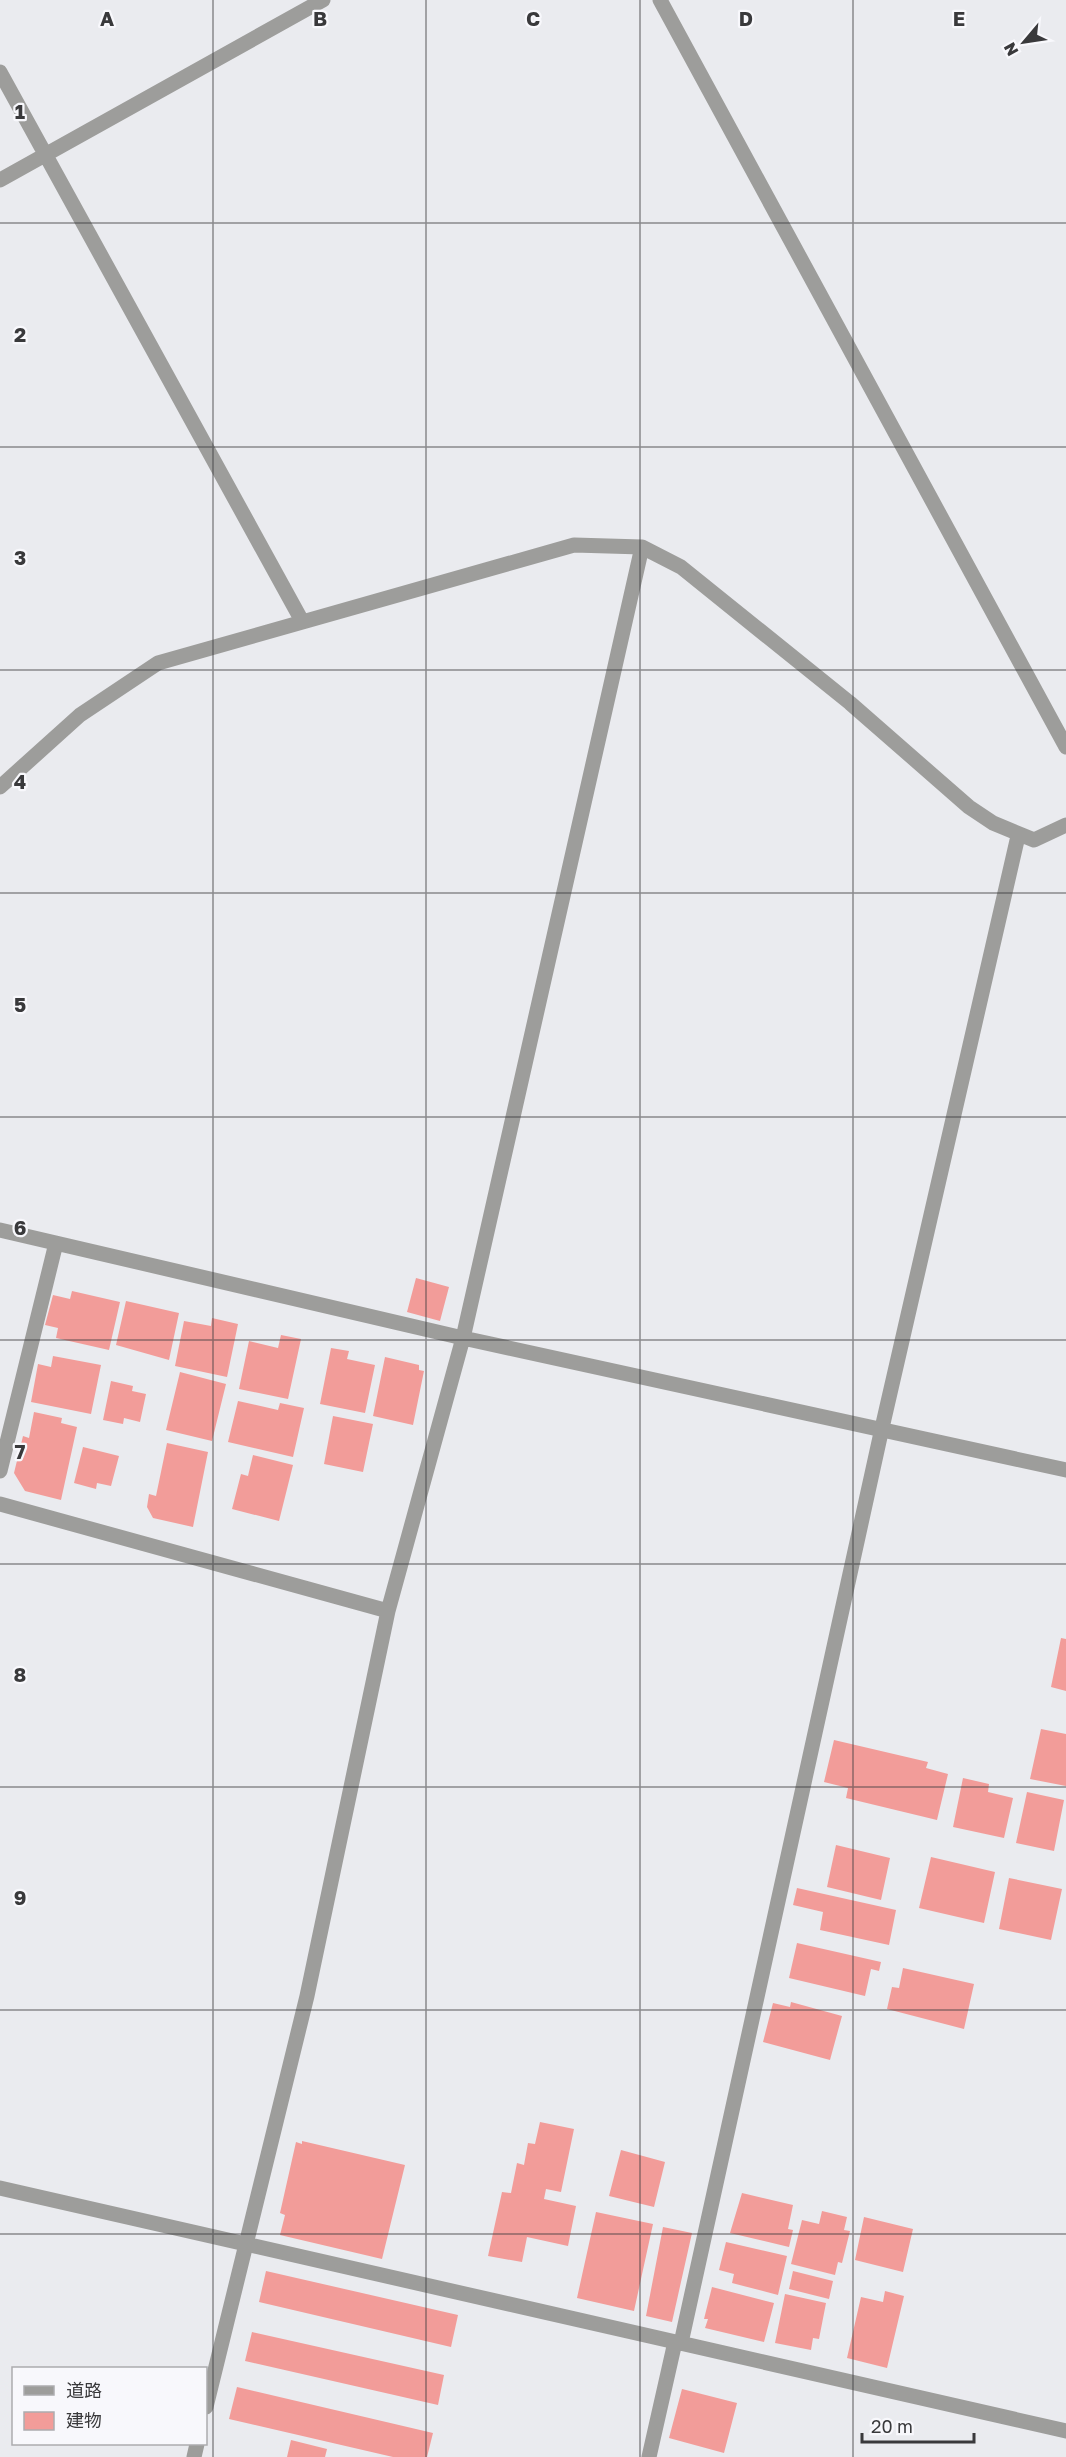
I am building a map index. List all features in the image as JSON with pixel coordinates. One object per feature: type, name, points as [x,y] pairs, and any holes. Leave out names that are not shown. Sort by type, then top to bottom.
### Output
[{"type":"street","points":[[0,180],[323,0]]},
{"type":"street","points":[[660,0],[1066,747]]},
{"type":"street","points":[[0,72],[302,621]]},
{"type":"street","points":[[0,787],[80,715],[158,663],[574,545],[642,547],[681,567],[850,703],[969,807],[993,823],[1018,836],[1034,840],[1066,825]]},
{"type":"street","points":[[207,2403],[244,2244],[307,1995],[388,1611],[463,1338],[642,547]]},
{"type":"street","points":[[649,2457],[678,2342],[882,1428],[1018,836]]},
{"type":"street","points":[[0,1230],[463,1338],[1066,1470]]},
{"type":"street","points":[[0,1472],[56,1243]]},
{"type":"street","points":[[0,1504],[388,1611]]},
{"type":"street","points":[[0,2188],[1066,2431]]},
{"type":"building","points":[[416,1278],[449,1287],[440,1321],[407,1312]]},
{"type":"building","points":[[72,1291],[120,1302],[109,1350],[56,1338],[58,1328],[45,1325],[53,1295],[70,1299]]},
{"type":"building","points":[[126,1301],[179,1313],[169,1360],[116,1345]]},
{"type":"building","points":[[212,1318],[238,1324],[227,1377],[175,1366],[184,1321],[211,1326]]},
{"type":"building","points":[[281,1335],[301,1339],[288,1399],[239,1389],[249,1341],[278,1348]]},
{"type":"building","points":[[331,1348],[349,1351],[347,1359],[375,1365],[365,1413],[320,1404]]},
{"type":"building","points":[[53,1356],[101,1365],[91,1414],[31,1402],[38,1364],[51,1367]]},
{"type":"building","points":[[385,1357],[419,1365],[419,1370],[424,1371],[413,1425],[373,1416]]},
{"type":"building","points":[[180,1372],[226,1384],[212,1441],[166,1430]]},
{"type":"building","points":[[111,1381],[133,1386],[132,1391],[146,1394],[140,1422],[124,1418],[123,1424],[103,1420]]},
{"type":"building","points":[[238,1401],[278,1410],[280,1403],[304,1408],[293,1457],[228,1442]]},
{"type":"building","points":[[34,1412],[62,1418],[61,1423],[77,1427],[61,1500],[25,1491],[14,1473],[23,1436],[29,1438]]},
{"type":"building","points":[[333,1416],[373,1424],[363,1472],[324,1464]]},
{"type":"building","points":[[167,1443],[208,1452],[193,1527],[153,1518],[147,1507],[149,1494],[156,1496]]},
{"type":"building","points":[[83,1447],[119,1456],[111,1486],[97,1483],[96,1489],[74,1483]]},
{"type":"building","points":[[253,1455],[293,1465],[279,1521],[232,1509],[241,1474],[248,1476]]},
{"type":"building","points":[[1061,1638],[1066,1639],[1066,1691],[1051,1687]]},
{"type":"building","points":[[1041,1729],[1066,1734],[1066,1786],[1030,1779]]},
{"type":"building","points":[[834,1740],[928,1762],[926,1768],[948,1774],[937,1820],[846,1798],[848,1788],[824,1782]]},
{"type":"building","points":[[963,1778],[989,1784],[988,1792],[1013,1798],[1004,1838],[953,1827]]},
{"type":"building","points":[[1027,1792],[1064,1800],[1054,1851],[1016,1843]]},
{"type":"building","points":[[836,1845],[890,1858],[881,1900],[827,1887]]},
{"type":"building","points":[[931,1857],[995,1872],[984,1923],[919,1908]]},
{"type":"building","points":[[1009,1878],[1062,1889],[1051,1940],[999,1929]]},
{"type":"building","points":[[797,1888],[896,1910],[889,1945],[820,1930],[823,1912],[793,1905]]},
{"type":"building","points":[[797,1943],[881,1962],[879,1971],[871,1969],[865,1996],[789,1978]]},
{"type":"building","points":[[903,1968],[974,1984],[964,2029],[887,2009],[892,1987],[899,1988]]},
{"type":"building","points":[[791,2002],[842,2016],[830,2060],[763,2042],[773,2003],[790,2007]]},
{"type":"building","points":[[540,2122],[574,2129],[561,2192],[546,2189],[544,2199],[576,2206],[568,2246],[527,2237],[522,2262],[488,2256],[502,2192],[511,2193],[517,2163],[524,2165],[528,2143],[535,2144]]},
{"type":"building","points":[[302,2141],[405,2165],[382,2259],[280,2235],[285,2215],[280,2213],[296,2142],[302,2144]]},
{"type":"building","points":[[621,2150],[665,2162],[654,2207],[609,2196]]},
{"type":"building","points":[[742,2193],[793,2205],[788,2229],[793,2230],[789,2247],[730,2233]]},
{"type":"building","points":[[822,2211],[847,2217],[844,2230],[850,2231],[842,2263],[838,2262],[835,2275],[791,2264],[802,2220],[819,2224]]},
{"type":"building","points":[[596,2212],[653,2224],[634,2311],[577,2298]]},
{"type":"building","points":[[864,2217],[913,2229],[903,2272],[855,2260]]},
{"type":"building","points":[[663,2227],[692,2233],[672,2322],[646,2316]]},
{"type":"building","points":[[726,2242],[787,2256],[778,2295],[732,2283],[734,2274],[719,2270]]},
{"type":"building","points":[[266,2271],[458,2315],[451,2347],[259,2302]]},
{"type":"building","points":[[793,2271],[833,2281],[829,2299],[789,2289]]},
{"type":"building","points":[[712,2287],[774,2303],[764,2342],[705,2328],[708,2319],[704,2319]]},
{"type":"building","points":[[885,2291],[904,2296],[887,2368],[847,2358],[861,2297],[883,2302]]},
{"type":"building","points":[[785,2294],[826,2303],[819,2339],[813,2338],[811,2350],[775,2343]]},
{"type":"building","points":[[252,2332],[444,2375],[438,2405],[245,2361]]},
{"type":"building","points":[[237,2387],[433,2433],[427,2457],[393,2457],[229,2419]]},
{"type":"building","points":[[682,2389],[737,2403],[724,2453],[669,2438]]},
{"type":"building","points":[[291,2440],[327,2449],[325,2457],[287,2457]]}]
